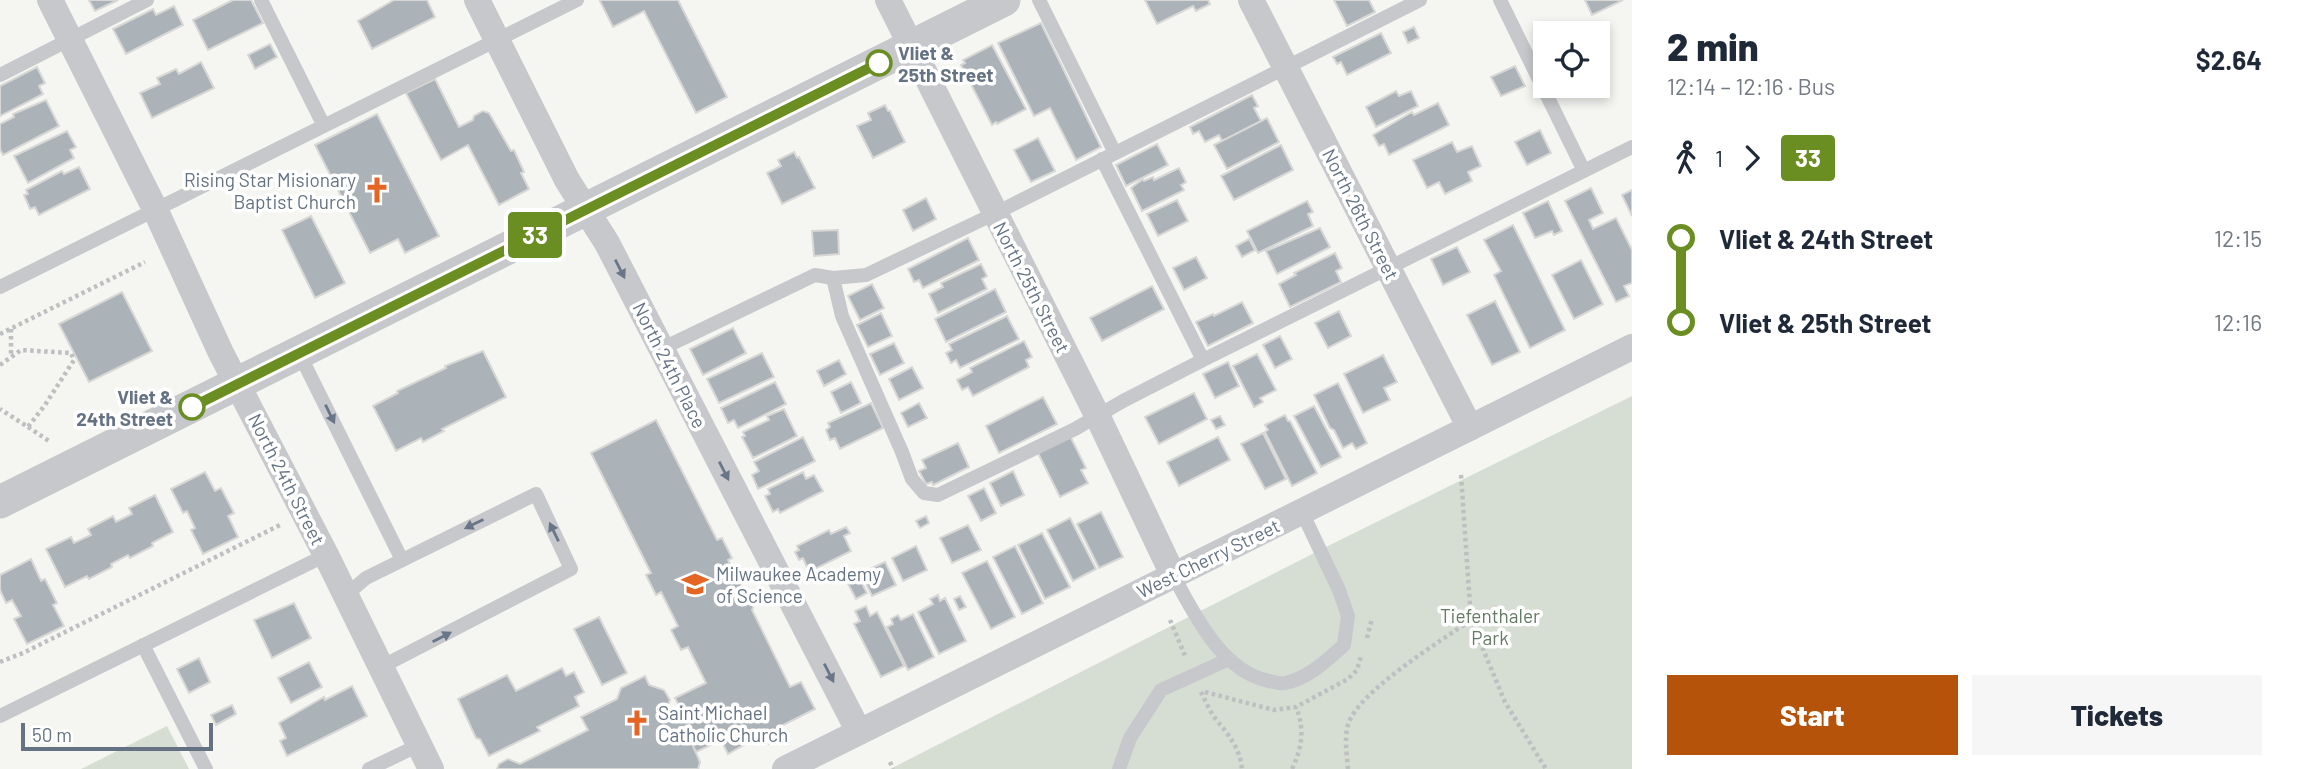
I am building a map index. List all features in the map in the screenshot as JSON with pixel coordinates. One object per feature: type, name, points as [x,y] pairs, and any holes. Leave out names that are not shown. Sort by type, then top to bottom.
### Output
[{"type":"street","name":"North 24th Street","points":[[50,0],[155,209],[237,384],[326,555],[431,769]]},
{"type":"street","name":"North 24th Place","points":[[477,0],[567,180],[607,243],[859,732]]},
{"type":"street","name":"North 25th Street","points":[[888,0],[1097,415],[1173,575]]},
{"type":"street","points":[[0,502],[1004,0]]},
{"type":"street","name":"North 26th Street","points":[[1251,0],[1470,428]]},
{"type":"street","name":"West Cherry Street","points":[[785,769],[1632,347]]},
{"type":"lane","points":[[0,75],[147,0]]},
{"type":"lane","points":[[261,0],[324,126]]},
{"type":"lane","points":[[0,287],[577,0]]},
{"type":"lane","points":[[1039,0],[1203,359]]},
{"type":"lane","points":[[661,349],[815,275],[833,278],[866,275],[996,213],[1420,0]]},
{"type":"lane","points":[[1500,0],[1584,171]]},
{"type":"lane","points":[[833,278],[842,316],[912,479],[924,493],[938,495],[1075,429],[1203,359],[1632,147]]},
{"type":"lane","points":[[299,353],[402,560]]},
{"type":"lane","points":[[346,595],[366,578],[536,494],[572,569],[381,667]]},
{"type":"lane","points":[[1173,575],[1191,610],[1227,660],[1256,678],[1283,683],[1316,670],[1344,645],[1348,616],[1339,590],[1302,512]]},
{"type":"lane","points":[[0,716],[326,555]]},
{"type":"lane","points":[[143,645],[206,769]]},
{"type":"lane","points":[[1119,769],[1130,738],[1161,690],[1227,660]]},
{"type":"lane","points":[[369,769],[419,745]]},
{"type":"path","points":[[0,334],[145,262]]},
{"type":"path","points":[[11,329],[11,357]]},
{"type":"path","points":[[0,365],[22,350],[71,353],[74,360],[28,427]]},
{"type":"path","points":[[0,409],[49,441]]},
{"type":"path","points":[[1461,475],[1471,620],[1505,702],[1546,769]]},
{"type":"path","points":[[0,662],[280,525]]},
{"type":"path","points":[[1170,620],[1213,715],[1228,732],[1237,749],[1242,769]]},
{"type":"path","points":[[1348,769],[1348,722],[1371,692],[1471,620]]},
{"type":"path","points":[[1292,769],[1303,738],[1301,718],[1296,708]]},
{"type":"path","points":[[890,762],[893,769]]},
{"type":"green space","name":"Tiefenthaler Park","points":[[1632,396],[1632,769],[890,769],[1338,541]]},
{"type":"green space","points":[[167,726],[189,769],[81,769]]},
{"type":"building","points":[[89,0],[118,0],[95,11]]},
{"type":"building","points":[[233,0],[251,0],[263,23],[208,50],[193,20]]},
{"type":"building","points":[[394,0],[427,0],[435,17],[372,49],[358,21]]},
{"type":"building","points":[[678,0],[727,97],[696,113],[644,11],[613,27],[600,1]]},
{"type":"building","points":[[1145,0],[1208,0],[1210,4],[1196,11],[1193,6],[1157,24]]},
{"type":"building","points":[[1334,0],[1369,0],[1375,12],[1347,26]]},
{"type":"building","points":[[1585,0],[1623,0],[1592,15]]},
{"type":"building","points":[[174,6],[183,25],[126,54],[113,29],[153,9],[156,15]]},
{"type":"building","points":[[1041,23],[1101,147],[1076,160],[1050,108],[1034,116],[998,43]]},
{"type":"building","points":[[1414,27],[1419,38],[1408,43],[1403,32]]},
{"type":"building","points":[[1381,33],[1391,53],[1347,75],[1341,62],[1337,64],[1333,57]]},
{"type":"building","points":[[270,44],[277,57],[255,69],[248,55]]},
{"type":"building","points":[[992,45],[1026,109],[992,125],[961,65],[965,63],[963,60]]},
{"type":"building","points":[[201,62],[214,88],[152,118],[140,93],[160,84],[157,78],[176,69],[179,74]]},
{"type":"building","points":[[1515,66],[1525,86],[1501,96],[1491,77]]},
{"type":"building","points":[[37,67],[45,83],[39,86],[43,94],[0,116],[0,86]]},
{"type":"building","points":[[435,79],[459,127],[483,111],[489,113],[511,151],[514,150],[529,189],[499,205],[468,145],[441,160],[406,93]]},
{"type":"building","points":[[1396,91],[1399,96],[1411,91],[1418,106],[1376,127],[1366,107]]},
{"type":"building","points":[[1252,95],[1258,106],[1254,108],[1261,121],[1222,141],[1219,135],[1205,142],[1199,131],[1193,134],[1190,127]]},
{"type":"building","points":[[46,100],[59,126],[3,155],[0,149],[0,124],[14,117],[13,114]]},
{"type":"building","points":[[1438,103],[1449,125],[1389,155],[1384,144],[1379,146],[1373,135],[1412,112],[1414,115]]},
{"type":"building","points":[[885,105],[905,142],[873,158],[857,126],[871,120],[868,113]]},
{"type":"building","name":"Rising Star Misionary Baptist Church","points":[[377,114],[439,236],[405,253],[398,239],[370,253],[315,145]]},
{"type":"building","points":[[1267,118],[1279,142],[1227,169],[1214,145]]},
{"type":"building","points":[[1540,130],[1551,153],[1527,165],[1515,142]]},
{"type":"building","points":[[67,131],[76,147],[70,150],[74,158],[28,183],[14,156]]},
{"type":"building","points":[[1038,138],[1055,171],[1031,182],[1014,150]]},
{"type":"building","points":[[1452,142],[1457,152],[1472,146],[1481,166],[1468,172],[1472,181],[1445,194],[1439,182],[1427,188],[1413,160]]},
{"type":"building","points":[[1157,144],[1168,165],[1126,186],[1116,165]]},
{"type":"building","points":[[1281,145],[1293,170],[1234,200],[1221,176]]},
{"type":"building","points":[[794,152],[815,188],[782,204],[767,173],[781,166],[778,160]]},
{"type":"building","points":[[79,167],[90,189],[39,215],[35,207],[30,209],[24,195],[28,194],[26,190],[62,171],[64,174]]},
{"type":"building","points":[[1179,168],[1186,182],[1181,185],[1184,190],[1142,211],[1131,188],[1143,179],[1144,181],[1153,177],[1154,180]]},
{"type":"building","points":[[1591,188],[1603,213],[1589,220],[1593,229],[1616,218],[1632,250],[1632,283],[1624,286],[1629,296],[1616,302],[1565,201]]},
{"type":"building","points":[[1632,190],[1632,216],[1622,195]]},
{"type":"building","points":[[926,198],[936,219],[913,231],[903,210]]},
{"type":"building","points":[[1177,200],[1188,221],[1158,236],[1147,214]]},
{"type":"building","points":[[1307,201],[1313,212],[1308,214],[1313,226],[1258,253],[1247,231]]},
{"type":"building","points":[[1548,201],[1562,231],[1554,235],[1552,231],[1535,238],[1523,213]]},
{"type":"building","points":[[311,216],[345,283],[315,298],[282,230]]},
{"type":"building","points":[[1513,225],[1565,330],[1530,348],[1494,275],[1501,271],[1484,240]]},
{"type":"building","points":[[1320,228],[1330,247],[1277,274],[1266,251]]},
{"type":"building","points":[[838,230],[839,254],[814,256],[812,231]]},
{"type":"building","points":[[968,238],[979,260],[923,288],[919,280],[914,282],[908,269]]},
{"type":"building","points":[[1249,239],[1255,250],[1242,257],[1236,246]]},
{"type":"building","points":[[1457,247],[1470,272],[1443,285],[1431,259]]},
{"type":"building","points":[[1335,253],[1342,268],[1336,271],[1341,282],[1290,307],[1279,284],[1296,275],[1294,273]]},
{"type":"building","points":[[1196,257],[1207,278],[1184,290],[1173,268]]},
{"type":"building","points":[[1581,260],[1603,304],[1574,319],[1552,275]]},
{"type":"building","points":[[981,264],[987,276],[982,279],[987,289],[938,313],[929,294],[943,287],[941,283]]},
{"type":"building","points":[[872,284],[884,308],[860,320],[848,296]]},
{"type":"building","points":[[1152,286],[1164,309],[1102,341],[1090,318]]},
{"type":"building","points":[[995,289],[1006,312],[946,342],[935,319]]},
{"type":"building","points":[[122,292],[152,351],[89,382],[59,324]]},
{"type":"building","points":[[1495,301],[1520,352],[1492,365],[1467,315]]},
{"type":"building","points":[[1242,302],[1253,323],[1208,346],[1196,322]]},
{"type":"building","points":[[1339,311],[1351,336],[1328,348],[1315,323]]},
{"type":"building","points":[[881,313],[892,336],[868,347],[857,325]]},
{"type":"building","points":[[1007,316],[1019,339],[960,368],[956,360],[951,363],[946,353],[952,350],[949,344]]},
{"type":"building","points":[[733,328],[746,353],[703,375],[690,349]]},
{"type":"building","points":[[1280,336],[1292,359],[1275,368],[1263,345]]},
{"type":"building","points":[[1024,341],[1032,357],[1026,360],[1029,367],[973,396],[968,387],[962,390],[957,380],[972,372],[970,368]]},
{"type":"building","points":[[894,343],[904,363],[880,375],[870,354]]},
{"type":"building","points":[[483,351],[506,397],[442,429],[444,431],[423,442],[421,438],[396,451],[373,406],[398,393],[397,391],[446,368],[445,366]]},
{"type":"building","points":[[762,353],[774,377],[719,403],[707,379]]},
{"type":"building","points":[[1257,354],[1276,390],[1260,398],[1263,402],[1254,407],[1233,366]]},
{"type":"building","points":[[1383,355],[1397,382],[1384,388],[1390,400],[1363,413],[1344,374]]},
{"type":"building","points":[[839,360],[846,374],[824,386],[817,371]]},
{"type":"building","points":[[1228,362],[1239,386],[1215,398],[1203,374]]},
{"type":"building","points":[[912,367],[923,388],[899,400],[889,379]]},
{"type":"building","points":[[775,382],[786,404],[738,428],[734,420],[728,423],[721,408]]},
{"type":"building","points":[[851,382],[861,403],[841,413],[831,392]]},
{"type":"building","points":[[1338,383],[1367,443],[1356,449],[1352,443],[1343,448],[1314,395]]},
{"type":"building","points":[[1194,393],[1207,419],[1159,444],[1145,417]]},
{"type":"building","points":[[1043,397],[1057,424],[999,453],[986,426]]},
{"type":"building","points":[[871,403],[883,428],[840,449],[835,438],[830,440],[826,430],[830,427],[828,423]]},
{"type":"building","points":[[919,403],[927,418],[908,427],[901,413]]},
{"type":"building","points":[[1314,406],[1341,457],[1321,467],[1294,416]]},
{"type":"building","points":[[784,409],[797,436],[753,458],[742,437],[745,436],[743,432],[769,420],[767,416]]},
{"type":"building","points":[[1285,415],[1317,473],[1292,486],[1265,432],[1268,430],[1265,425]]},
{"type":"building","points":[[1220,416],[1225,425],[1216,429],[1211,420]]},
{"type":"building","name":"Milwaukee Academy of Science","points":[[656,420],[717,540],[722,538],[732,558],[728,560],[754,605],[752,610],[790,687],[801,682],[815,709],[781,726],[784,737],[769,744],[763,734],[728,754],[721,740],[696,752],[692,744],[695,735],[675,698],[706,683],[688,647],[681,650],[671,630],[678,626],[661,592],[656,595],[646,575],[651,573],[591,453]]},
{"type":"building","points":[[1263,433],[1286,479],[1265,489],[1241,444]]},
{"type":"building","points":[[1070,436],[1086,468],[1081,470],[1088,483],[1060,497],[1038,453]]},
{"type":"building","points":[[803,437],[815,461],[758,489],[752,475],[759,471],[754,462]]},
{"type":"building","points":[[1218,437],[1230,460],[1179,486],[1167,462]]},
{"type":"building","points":[[958,443],[969,467],[933,485],[932,482],[926,484],[919,471],[926,468],[922,460]]},
{"type":"building","points":[[1013,471],[1024,495],[1001,506],[990,483]]},
{"type":"building","points":[[205,472],[215,491],[221,488],[234,513],[228,516],[238,537],[203,554],[191,530],[195,528],[187,511],[183,513],[171,489]]},
{"type":"building","points":[[803,472],[806,479],[814,475],[823,491],[780,513],[778,509],[773,512],[765,496],[770,494],[768,489]]},
{"type":"building","points":[[984,488],[996,513],[981,521],[968,496]]},
{"type":"building","points":[[155,495],[173,532],[152,543],[153,546],[130,558],[128,555],[89,579],[87,576],[65,587],[46,549],[71,537],[74,543],[91,535],[88,529],[113,516],[116,522],[132,514],[129,508]]},
{"type":"building","points":[[1101,512],[1123,557],[1099,568],[1077,524]]},
{"type":"building","points":[[926,516],[929,523],[920,528],[916,521]]},
{"type":"building","points":[[1070,518],[1096,569],[1073,581],[1047,530]]},
{"type":"building","points":[[968,525],[981,550],[952,563],[940,538]]},
{"type":"building","points":[[846,527],[850,533],[844,536],[851,551],[809,572],[803,558],[799,560],[795,552],[799,550],[797,546],[829,530],[831,534]]},
{"type":"building","points":[[1042,533],[1070,587],[1045,599],[1018,545]]},
{"type":"building","points":[[916,546],[927,570],[903,581],[892,558]]},
{"type":"building","points":[[1015,546],[1043,603],[1022,614],[993,557]]},
{"type":"building","points":[[31,559],[41,581],[45,579],[57,603],[53,605],[64,626],[27,644],[14,619],[21,616],[12,600],[6,603],[0,590],[0,575]]},
{"type":"building","points":[[987,561],[1015,617],[991,629],[962,573]]},
{"type":"building","points":[[885,562],[896,585],[872,596],[861,573]]},
{"type":"building","points":[[856,572],[867,593],[856,599],[845,578]]},
{"type":"building","points":[[938,595],[940,601],[945,598],[966,641],[939,654],[918,612],[933,604],[930,599]]},
{"type":"building","points":[[960,596],[966,607],[959,610],[954,599]]},
{"type":"building","points":[[294,603],[311,638],[272,658],[254,620]]},
{"type":"building","points":[[866,606],[870,616],[877,612],[904,666],[881,677],[854,624],[860,621],[855,611]]},
{"type":"building","points":[[913,614],[934,657],[908,670],[887,627],[893,624],[891,619],[898,615],[901,620]]},
{"type":"building","points":[[599,617],[627,673],[602,685],[574,629]]},
{"type":"building","points":[[199,658],[210,682],[189,693],[177,669]]},
{"type":"building","points":[[309,662],[322,687],[291,703],[278,678]]},
{"type":"building","points":[[562,668],[566,676],[574,672],[584,692],[575,697],[579,706],[537,727],[540,731],[489,756],[480,739],[476,738],[458,699],[507,675],[516,691]]},
{"type":"building","name":"Saint Michael Catholic Church","points":[[645,676],[649,685],[664,690],[670,700],[667,707],[684,714],[695,735],[692,744],[700,762],[698,769],[497,769],[499,764],[508,759],[520,764],[588,730],[581,717],[617,699],[621,688]]},
{"type":"building","points":[[352,686],[367,716],[287,756],[280,741],[286,738],[279,723],[324,697],[325,700]]},
{"type":"building","points":[[232,705],[236,714],[216,725],[211,715]]},
{"type":"bus line","name":"33","points":[[192,407],[879,63]]},
{"type":"place","name":"Vliet & 25th Street","points":[[879,63]]},
{"type":"place","name":"Rising Star Misionary Baptist Church","points":[[377,190]]},
{"type":"place","name":"Vliet & 24th Street","points":[[192,407]]},
{"type":"place","name":"Milwaukee Academy of Science","points":[[695,584]]},
{"type":"place","name":"Saint Michael Catholic Church","points":[[637,723]]}]
